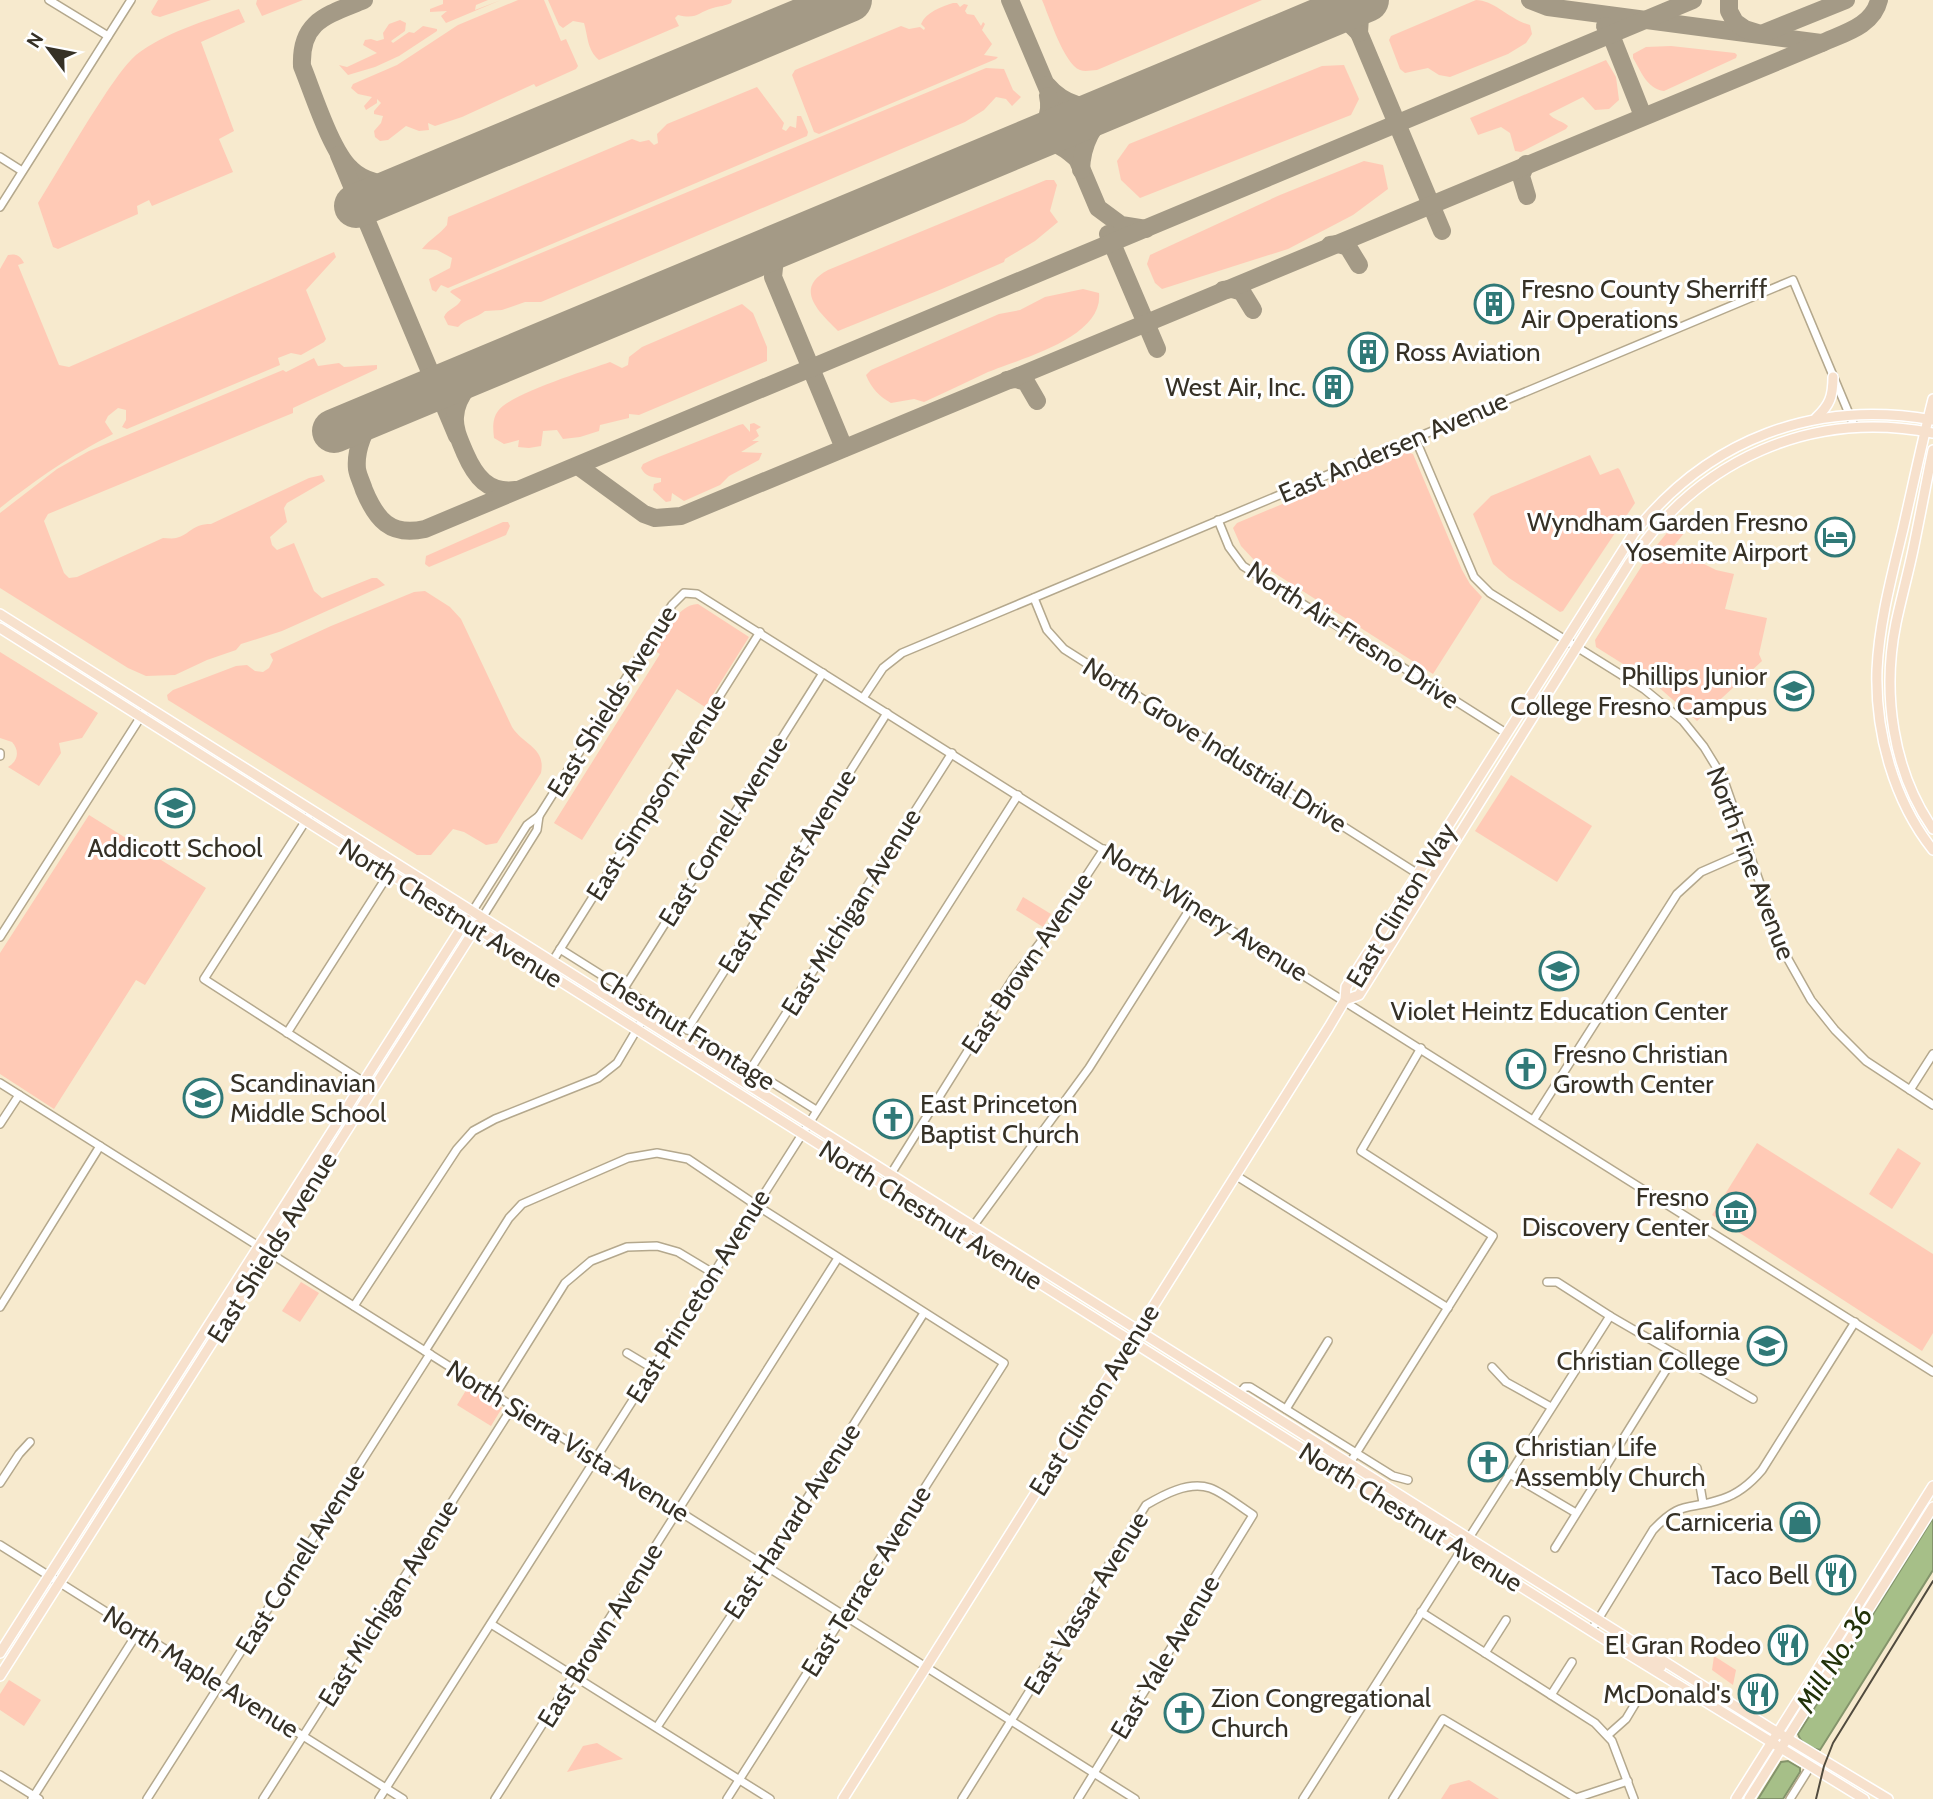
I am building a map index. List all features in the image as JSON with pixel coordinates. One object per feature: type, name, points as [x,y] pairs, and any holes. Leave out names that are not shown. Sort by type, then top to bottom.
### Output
[{"type":"main road","points":[[1814,419],[1831,399],[1833,377]]},
{"type":"main road","points":[[1933,399],[1929,432],[1884,619],[1877,670],[1884,746],[1911,817],[1933,850]]},
{"type":"main road","name":"East Clinton Way","points":[[1929,432],[1894,428],[1855,428],[1806,435],[1752,454],[1712,477],[1671,511],[1638,550],[1359,995],[1345,1000],[1346,986],[1622,551],[1647,517],[1678,486],[1718,457],[1757,437],[1814,419],[1894,414],[1930,419]]},
{"type":"main road","points":[[1933,450],[1896,621],[1890,670],[1891,710],[1899,756],[1911,789],[1933,829]]},
{"type":"main road","points":[[1671,511],[1673,498],[1677,493],[1718,457]]},
{"type":"main road","name":"North Chestnut Avenue","points":[[0,614],[1787,1739],[1888,1799]]},
{"type":"main road","name":"North Chestnut Avenue","points":[[0,628],[1591,1631],[1864,1799]]},
{"type":"main road","name":"East Shields Avenue","points":[[0,1653],[472,912]]},
{"type":"main road","name":"East Shields Avenue","points":[[0,1676],[482,918]]},
{"type":"main road","points":[[561,982],[568,979],[594,996],[618,1004]]},
{"type":"main road","name":"East Clinton Avenue","points":[[843,1799],[1345,1000]]},
{"type":"main road","points":[[169,1410],[170,1400],[188,1368],[186,1361]]},
{"type":"main road","points":[[1736,1799],[1933,1486]]},
{"type":"main road","points":[[1749,1799],[1933,1507]]},
{"type":"main road","points":[[1833,1667],[1844,1637],[1881,1577],[1881,1569]]},
{"type":"main road","points":[[1615,1646],[1640,1654],[1672,1674],[1684,1674]]},
{"type":"main road","points":[[1806,1765],[1830,1765]]},
{"type":"street","points":[[49,0],[108,36]]},
{"type":"street","points":[[0,207],[131,0]]},
{"type":"street","points":[[0,157],[22,171]]},
{"type":"street","name":"East Andersen Avenue","points":[[863,698],[883,668],[902,653],[1793,280],[1855,428]]},
{"type":"street","name":"North Fine Avenue","points":[[1415,438],[1474,577],[1490,593],[1644,689],[1683,720],[1704,747],[1723,778],[1789,965],[1811,1000],[1853,1049],[1878,1070],[1933,1105]]},
{"type":"street","name":"North Air-Fresno Drive","points":[[1218,520],[1229,547],[1243,566],[1506,733]]},
{"type":"street","name":"North Winery Avenue","points":[[689,593],[706,598],[1933,1372]]},
{"type":"street","name":"East Shields Avenue","points":[[472,912],[527,825],[539,816],[672,605],[680,596],[689,593]]},
{"type":"street","name":"North Grove Industrial Drive","points":[[1034,598],[1047,630],[1064,649],[1418,874]]},
{"type":"street","points":[[1884,619],[1896,621]]},
{"type":"street","name":"East Simpson Avenue","points":[[552,962],[760,632]]},
{"type":"street","name":"East Cornell Avenue","points":[[623,990],[823,673]]},
{"type":"street","points":[[0,937],[147,707]]},
{"type":"street","name":"East Amherst Avenue","points":[[687,1030],[887,713]]},
{"type":"street","name":"East Michigan Avenue","points":[[750,1070],[952,753]]},
{"type":"street","name":"East Princeton Avenue","points":[[379,1799],[1018,795]]},
{"type":"street","points":[[312,811],[204,979],[373,1088]]},
{"type":"street","name":"East Shields Avenue","points":[[482,918],[537,830],[539,816]]},
{"type":"street","name":"East Brown Avenue","points":[[884,1185],[1014,977],[1056,922],[1104,849]]},
{"type":"street","points":[[1534,1119],[1677,894],[1701,872],[1749,851]]},
{"type":"street","points":[[287,1033],[396,864]]},
{"type":"street","points":[[966,1236],[1089,1068],[1193,904]]},
{"type":"street","name":"Chestnut Frontage","points":[[560,949],[816,1110]]},
{"type":"street","points":[[354,1307],[457,1149],[473,1131],[495,1119],[598,1078],[617,1063],[643,1019]]},
{"type":"street","points":[[1343,1474],[1493,1236],[1361,1151],[1420,1048]]},
{"type":"street","points":[[1910,1090],[1933,1054]]},
{"type":"street","name":"North Sierra Vista Avenue","points":[[0,1083],[1135,1799]]},
{"type":"street","points":[[0,1124],[19,1095]]},
{"type":"street","points":[[0,1307],[100,1146]]},
{"type":"street","name":"East Cornell Avenue","points":[[148,1799],[509,1218],[522,1203],[628,1158],[657,1153],[688,1158],[756,1205],[1004,1363]]},
{"type":"street","points":[[1235,1175],[1448,1308]]},
{"type":"street","points":[[495,1395],[565,1283],[591,1261],[627,1247],[657,1246],[678,1252],[713,1273]]},
{"type":"street","name":"East Brown Avenue","points":[[495,1799],[838,1258]]},
{"type":"street","points":[[1547,1282],[1556,1282],[1610,1317],[1753,1399]]},
{"type":"street","name":"East Harvard Avenue","points":[[657,1727],[765,1565],[924,1313]]},
{"type":"street","points":[[1303,1799],[1508,1473],[1610,1317]]},
{"type":"street","points":[[1591,1631],[1653,1531],[1664,1518],[1677,1510],[1730,1496],[1743,1489],[1762,1470],[1855,1322]]},
{"type":"street","points":[[1286,1409],[1328,1341]]},
{"type":"street","points":[[627,1353],[652,1368]]},
{"type":"street","points":[[1555,1548],[1676,1354]]},
{"type":"street","name":"East Terrace Avenue","points":[[727,1799],[1004,1363]]},
{"type":"street","points":[[1492,1367],[1506,1382],[1551,1407]]},
{"type":"street","name":"North Chestnut Avenue","points":[[1239,1394],[1245,1387],[1250,1387],[1397,1478],[1408,1480]]},
{"type":"street","name":"East Michigan Avenue","points":[[263,1799],[513,1406]]},
{"type":"street","points":[[0,1483],[19,1454],[30,1443]]},
{"type":"street","points":[[1697,1468],[1703,1503]]},
{"type":"street","points":[[1508,1473],[1576,1513]]},
{"type":"street","name":"East Vassar Avenue","points":[[961,1799],[1146,1505],[1169,1492],[1209,1487],[1252,1515]]},
{"type":"street","name":"East Yale Avenue","points":[[1078,1799],[1252,1515]]},
{"type":"street","name":"North Maple Avenue","points":[[0,1545],[402,1799]]},
{"type":"street","points":[[1421,1612],[1595,1723],[1608,1735],[1633,1799]]},
{"type":"street","points":[[1485,1653],[1506,1620]]},
{"type":"street","points":[[491,1624],[770,1799]]},
{"type":"street","points":[[0,1775],[35,1798],[138,1632]]},
{"type":"street","points":[[1551,1695],[1572,1662]]},
{"type":"street","points":[[1608,1735],[1626,1719],[1635,1704]]},
{"type":"street","points":[[1393,1799],[1443,1719],[1576,1798],[1628,1782]]},
{"type":"street","points":[[1790,1799],[1806,1765]]},
{"type":"shaded area","points":[[158,0],[211,0],[160,17],[151,12]]},
{"type":"shaded area","points":[[257,0],[303,0],[262,16],[256,4]]},
{"type":"shaded area","points":[[443,0],[488,0],[476,5],[475,10],[501,0],[446,23],[441,16],[447,11],[430,12],[430,9],[443,4]]},
{"type":"shaded area","points":[[518,0],[544,0],[561,41],[566,39],[578,66],[576,69],[536,87],[534,84],[462,117],[435,126],[428,123],[429,130],[419,131],[406,126],[388,140],[380,141],[375,137],[374,131],[383,116],[374,114],[374,111],[381,103],[377,99],[377,103],[366,110],[364,106],[372,97],[358,94],[351,88],[353,84],[397,65],[458,25]]},
{"type":"shaded area","points":[[548,0],[732,0],[729,4],[693,16],[678,15],[675,18],[679,26],[599,60],[590,47],[584,23],[573,21],[563,28],[559,25]]},
{"type":"shaded area","points":[[1042,0],[1262,0],[1097,70],[1086,71],[1074,66],[1068,59]]},
{"type":"shaded area","points":[[1476,0],[1489,3],[1530,25],[1532,34],[1526,43],[1508,54],[1450,77],[1439,75],[1428,68],[1405,73],[1400,69],[1389,40],[1391,36]]},
{"type":"shaded area","points":[[953,3],[960,7],[968,5],[965,11],[967,14],[974,15],[981,26],[983,22],[985,24],[982,30],[992,44],[984,55],[998,57],[996,59],[819,134],[814,132],[792,75],[795,70],[901,26],[909,29],[920,27],[924,30],[921,24],[926,16]]},
{"type":"shaded area","points":[[239,9],[245,22],[201,42],[234,131],[219,139],[233,172],[152,206],[149,200],[137,206],[138,214],[58,249],[53,247],[38,203],[88,120],[124,68],[136,55],[159,40]]},
{"type":"shaded area","points":[[400,20],[406,23],[405,31],[391,41],[393,43],[423,26],[437,31],[399,56],[375,67],[348,75],[339,65],[347,67],[377,53],[363,45],[365,40],[384,39],[383,33],[389,24]]},
{"type":"shaded area","points":[[1671,46],[1737,55],[1736,58],[1664,91],[1658,90],[1642,74],[1633,54],[1646,47]]},
{"type":"shaded area","points":[[1606,60],[1616,77],[1619,100],[1609,109],[1595,110],[1583,97],[1549,114],[1568,126],[1566,129],[1521,152],[1515,151],[1510,133],[1501,127],[1478,135],[1470,118]]},
{"type":"shaded area","points":[[1344,65],[1359,99],[1351,115],[1140,198],[1121,180],[1117,161],[1129,144],[1322,66]]},
{"type":"shaded area","points":[[986,68],[1004,69],[1013,90],[1021,97],[1012,106],[1006,99],[996,97],[984,110],[965,122],[541,302],[525,302],[502,310],[485,311],[458,327],[448,325],[444,317],[461,300],[450,292],[452,290]]},
{"type":"shaded area","points":[[757,87],[784,123],[782,129],[786,131],[790,126],[796,128],[797,116],[801,116],[808,132],[807,136],[448,288],[441,285],[436,292],[432,290],[429,279],[450,268],[452,258],[437,250],[422,249],[447,225],[448,217],[632,139],[640,142],[649,140],[654,145],[658,143],[657,134],[667,124]]},
{"type":"shaded area","points":[[1364,161],[1383,165],[1388,189],[1353,215],[1288,249],[1162,289],[1155,283],[1147,264],[1150,255],[1280,195]]},
{"type":"shaded area","points":[[1046,180],[1054,180],[1057,185],[1050,211],[1058,222],[1004,262],[838,331],[817,308],[811,293],[812,285],[828,270]]},
{"type":"shaded area","points":[[334,252],[336,257],[306,290],[326,339],[324,342],[301,355],[291,353],[278,358],[280,365],[127,429],[122,427],[126,420],[126,410],[118,408],[105,422],[113,434],[55,468],[0,508],[0,269],[8,255],[16,255],[23,261],[24,263],[18,265],[59,365],[69,367]]},
{"type":"shaded area","points":[[1083,289],[1099,293],[1097,309],[1088,323],[1074,334],[1038,353],[988,372],[924,402],[914,399],[891,403],[876,392],[866,375],[871,370],[999,314],[1020,310],[1045,297]]},
{"type":"shaded area","points":[[742,304],[753,313],[767,347],[767,361],[639,415],[629,414],[629,418],[600,425],[599,431],[580,437],[563,439],[557,430],[543,431],[541,446],[529,448],[518,447],[519,440],[504,444],[494,438],[493,424],[496,414],[505,404],[517,397],[610,362],[622,368],[628,365],[629,357],[642,347]]},
{"type":"shaded area","points":[[314,358],[318,366],[339,363],[344,367],[377,365],[377,369],[293,408],[293,413],[48,514],[44,521],[64,573],[69,578],[77,577],[163,538],[181,537],[199,526],[211,524],[309,478],[322,475],[325,481],[287,503],[284,508],[287,522],[270,537],[272,545],[277,550],[294,543],[314,591],[322,598],[372,578],[377,578],[385,585],[282,631],[241,644],[236,650],[175,675],[146,676],[128,668],[0,588],[0,513],[57,469],[89,451],[283,370],[286,372]]},
{"type":"shaded area","points":[[743,424],[750,432],[750,424],[761,427],[756,430],[759,436],[752,441],[759,441],[741,452],[762,453],[759,460],[729,476],[720,485],[684,501],[672,493],[671,501],[666,502],[653,490],[654,484],[661,482],[661,478],[649,476],[641,468],[643,464],[656,458],[739,425]]},
{"type":"shaded area","points":[[1406,452],[1413,454],[1462,570],[1482,597],[1433,674],[1254,560],[1241,546],[1233,528],[1237,523]]},
{"type":"shaded area","points":[[1590,455],[1600,475],[1618,468],[1620,470],[1635,503],[1560,612],[1493,564],[1473,514],[1491,496]]},
{"type":"shaded area","points":[[508,522],[510,526],[506,535],[429,567],[425,564],[426,556]]},
{"type":"shaded area","points":[[1675,523],[1685,532],[1672,548],[1716,570],[1734,574],[1725,609],[1767,618],[1759,654],[1762,661],[1697,721],[1655,684],[1596,647],[1595,640],[1648,556]]},
{"type":"shaded area","points":[[425,591],[450,607],[461,619],[512,727],[533,747],[542,764],[541,773],[497,843],[486,845],[453,829],[431,855],[417,855],[168,700],[167,695],[173,690],[236,666],[247,665],[255,671],[263,672],[273,660],[270,654],[414,592]]},
{"type":"shaded area","points":[[698,604],[749,637],[705,707],[677,689],[582,840],[554,823],[660,654],[655,651],[672,622],[684,609]]},
{"type":"shaded area","points":[[0,652],[98,713],[82,738],[59,743],[61,753],[39,786],[8,767],[14,762],[17,752],[12,742],[0,738]]},
{"type":"shaded area","points":[[1511,775],[1592,826],[1557,882],[1475,831]]},
{"type":"shaded area","points":[[89,815],[206,888],[145,985],[136,980],[54,1109],[0,1074],[0,953]]},
{"type":"shaded area","points":[[1023,897],[1051,914],[1043,927],[1016,910]]},
{"type":"shaded area","points":[[1757,1143],[1933,1254],[1933,1333],[1922,1351],[1712,1215]]},
{"type":"shaded area","points":[[1898,1148],[1921,1163],[1892,1209],[1869,1194]]},
{"type":"shaded area","points":[[301,1282],[319,1293],[300,1322],[282,1311]]},
{"type":"shaded area","points":[[468,1387],[502,1408],[491,1426],[457,1405]]},
{"type":"shaded area","points":[[1933,1518],[1933,1570],[1820,1750],[1809,1747],[1798,1734]]},
{"type":"shaded area","points":[[1714,1656],[1736,1670],[1733,1685],[1712,1670]]},
{"type":"shaded area","points":[[9,1680],[41,1700],[24,1726],[0,1710],[0,1694]]},
{"type":"shaded area","points":[[597,1743],[623,1759],[567,1772],[583,1746]]},
{"type":"shaded area","points":[[1788,1761],[1800,1768],[1800,1772],[1783,1799],[1758,1799],[1781,1762]]},
{"type":"shaded area","points":[[1469,1780],[1499,1799],[1441,1799],[1450,1785]]},
{"type":"taxiway","points":[[364,0],[328,15],[311,29],[306,38],[302,66],[330,136],[344,161],[368,180],[402,187]]},
{"type":"taxiway","points":[[1010,0],[1098,208],[1121,225],[1146,229]]},
{"type":"taxiway","points":[[1372,0],[1360,16],[1359,33],[1442,231]]},
{"type":"taxiway","points":[[1530,0],[1548,7],[1821,43]]},
{"type":"taxiway","points":[[376,413],[359,446],[357,469],[364,490],[379,517],[393,528],[413,531],[425,529],[1693,0]]},
{"type":"taxiway","points":[[1729,0],[1729,11],[1735,22],[1745,29],[1761,34],[1846,0]]},
{"type":"taxiway","points":[[578,466],[644,514],[655,518],[681,516],[1839,36],[1856,28],[1871,16],[1879,0]]},
{"type":"taxiway","points":[[1324,18],[1347,21],[1359,33]]},
{"type":"taxiway","points":[[1605,26],[1643,116]]},
{"type":"taxiway","points":[[1047,85],[1053,92],[1077,105],[1094,108],[1113,106]]},
{"type":"taxiway","points":[[1029,141],[1048,116],[1048,96]]},
{"type":"taxiway","points":[[1081,170],[1090,135],[1113,106]]},
{"type":"taxiway","points":[[1029,141],[1054,144],[1076,158]]},
{"type":"taxiway","points":[[339,155],[457,436]]},
{"type":"taxiway","points":[[1526,164],[1521,176],[1527,196]]},
{"type":"taxiway","points":[[1108,234],[1157,349]]},
{"type":"taxiway","points":[[790,241],[775,258],[773,277],[844,448]]},
{"type":"taxiway","points":[[1330,245],[1348,247],[1359,265]]},
{"type":"taxiway","points":[[1223,290],[1242,292],[1253,310]]},
{"type":"taxiway","points":[[491,365],[463,394],[456,409],[455,426],[465,453],[478,476],[498,489],[516,490]]},
{"type":"taxiway","points":[[1007,380],[1026,382],[1037,401]]},
{"type":"runway","points":[[356,206],[850,0]]},
{"type":"runway","points":[[334,431],[1367,0]]},
{"type":"railway","points":[[1816,1799],[1833,1743],[1933,1581]]},
{"type":"place","name":"Fresno County Sherriff Air Operations","points":[[1494,304]]},
{"type":"place","name":"Ross Aviation","points":[[1368,352]]},
{"type":"place","name":"West Air, Inc.","points":[[1333,387]]},
{"type":"place","name":"Wyndham Garden Fresno Yosemite Airport","points":[[1835,537]]},
{"type":"place","name":"Phillips Junior College Fresno Campus","points":[[1794,691]]},
{"type":"place","name":"Addicott School","points":[[175,808]]},
{"type":"place","name":"Violet Heintz Education Center","points":[[1559,971]]},
{"type":"place","name":"Fresno Christian Growth Center","points":[[1526,1069]]},
{"type":"place","name":"Scandinavian Middle School","points":[[203,1098]]},
{"type":"place","name":"East Princeton Baptist Church","points":[[893,1119]]},
{"type":"place","name":"Fresno Discovery Center","points":[[1736,1212]]},
{"type":"place","name":"California Christian College","points":[[1767,1346]]},
{"type":"place","name":"Christian Life Assembly Church","points":[[1488,1462]]},
{"type":"place","name":"Carniceria","points":[[1800,1522]]},
{"type":"place","name":"Taco Bell","points":[[1836,1575]]},
{"type":"place","name":"El Gran Rodeo","points":[[1788,1645]]},
{"type":"place","name":"McDonald's","points":[[1758,1694]]},
{"type":"place","name":"Zion Congregational Church","points":[[1184,1713]]},
{"type":"water label","name":"Mill No. 36","points":[[1834,1659]]}]
